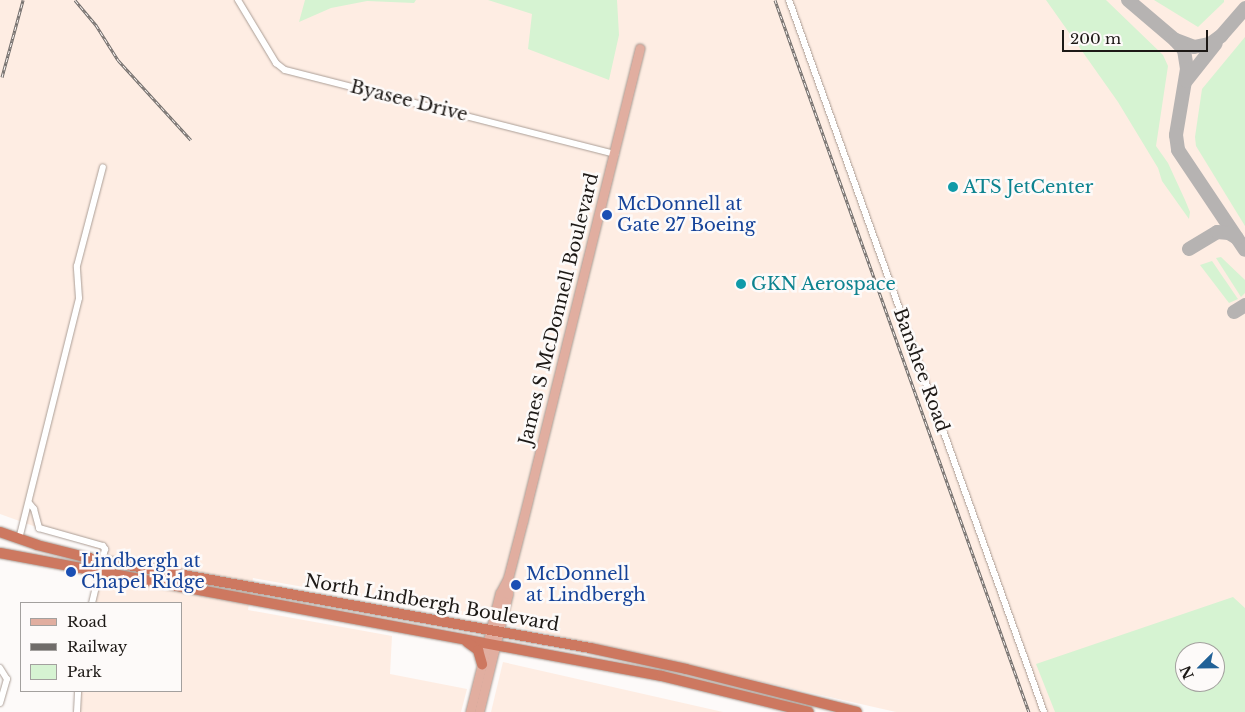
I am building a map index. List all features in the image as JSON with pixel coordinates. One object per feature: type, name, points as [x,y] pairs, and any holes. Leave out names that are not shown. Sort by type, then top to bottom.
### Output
[{"type":"highway","name":"North Lindbergh Boulevard","points":[[0,532],[55,550],[103,560],[495,631],[686,669],[857,712]]},
{"type":"highway","name":"North Lindbergh Boulevard","points":[[0,553],[662,676],[810,712]]},
{"type":"highway","points":[[465,640],[478,650],[482,664]]},
{"type":"main road","name":"James S McDonnell Boulevard","points":[[479,712],[495,631],[500,593],[508,578],[640,48]]},
{"type":"main road","name":"James S McDonnell Boulevard","points":[[470,712],[482,664],[491,645]]},
{"type":"street","name":"Byasee Drive","points":[[238,0],[276,63],[285,70],[615,154]]},
{"type":"street","name":"Banshee Road","points":[[789,0],[1044,712]]},
{"type":"street","points":[[19,539],[79,298],[77,266],[103,167]]},
{"type":"street","points":[[29,504],[34,509],[36,524],[39,528],[103,546],[105,549],[92,602]]},
{"type":"street","points":[[0,668],[7,678],[0,703]]},
{"type":"street","points":[[77,712],[78,692]]},
{"type":"shaded area","points":[[0,0],[1245,0],[1245,712],[896,712],[474,617],[253,578],[248,610],[392,636],[390,674],[467,689],[461,712],[77,712],[78,692],[182,692],[182,602],[90,602],[100,550],[0,514]]},
{"type":"shaded area","points":[[503,662],[723,712],[491,712]]},
{"type":"green space","points":[[305,0],[416,0],[414,3],[367,1],[331,8],[299,22]]},
{"type":"green space","points":[[488,0],[617,0],[619,35],[609,80],[528,49],[532,14]]},
{"type":"green space","points":[[1046,0],[1106,0],[1163,55],[1168,66],[1156,146],[1168,163],[1185,200],[1190,212],[1189,219],[1162,181],[1158,168],[1118,102]]},
{"type":"green space","points":[[1154,0],[1224,0],[1224,2],[1198,27]]},
{"type":"green space","points":[[1245,37],[1245,226],[1196,146],[1195,137],[1202,89]]},
{"type":"green space","points":[[1221,257],[1245,280],[1245,293],[1241,297],[1216,258]]},
{"type":"green space","points":[[1212,261],[1238,299],[1229,303],[1200,265]]},
{"type":"green space","points":[[1233,597],[1245,608],[1245,712],[1055,712],[1036,664]]},
{"type":"taxiway","points":[[1128,0],[1184,50],[1187,69],[1176,135],[1178,150],[1245,250]]},
{"type":"taxiway","points":[[1176,40],[1194,47],[1210,44],[1221,36],[1245,8]]},
{"type":"taxiway","points":[[1186,81],[1216,43]]},
{"type":"taxiway","points":[[1189,249],[1217,232],[1229,233],[1237,238]]},
{"type":"taxiway","points":[[1234,312],[1245,305]]},
{"type":"railway","points":[[2,77],[23,0]]},
{"type":"railway","points":[[75,0],[96,25],[118,60],[191,140]]},
{"type":"railway","points":[[775,0],[1029,712]]},
{"type":"place","name":"ATS JetCenter","points":[[953,187]]},
{"type":"place","name":"McDonnell at Gate 27 Boeing","points":[[607,215]]},
{"type":"place","name":"GKN Aerospace","points":[[741,284]]},
{"type":"place","name":"Lindbergh at Chapel Ridge","points":[[71,572]]},
{"type":"place","name":"McDonnell at Lindbergh","points":[[516,585]]}]
